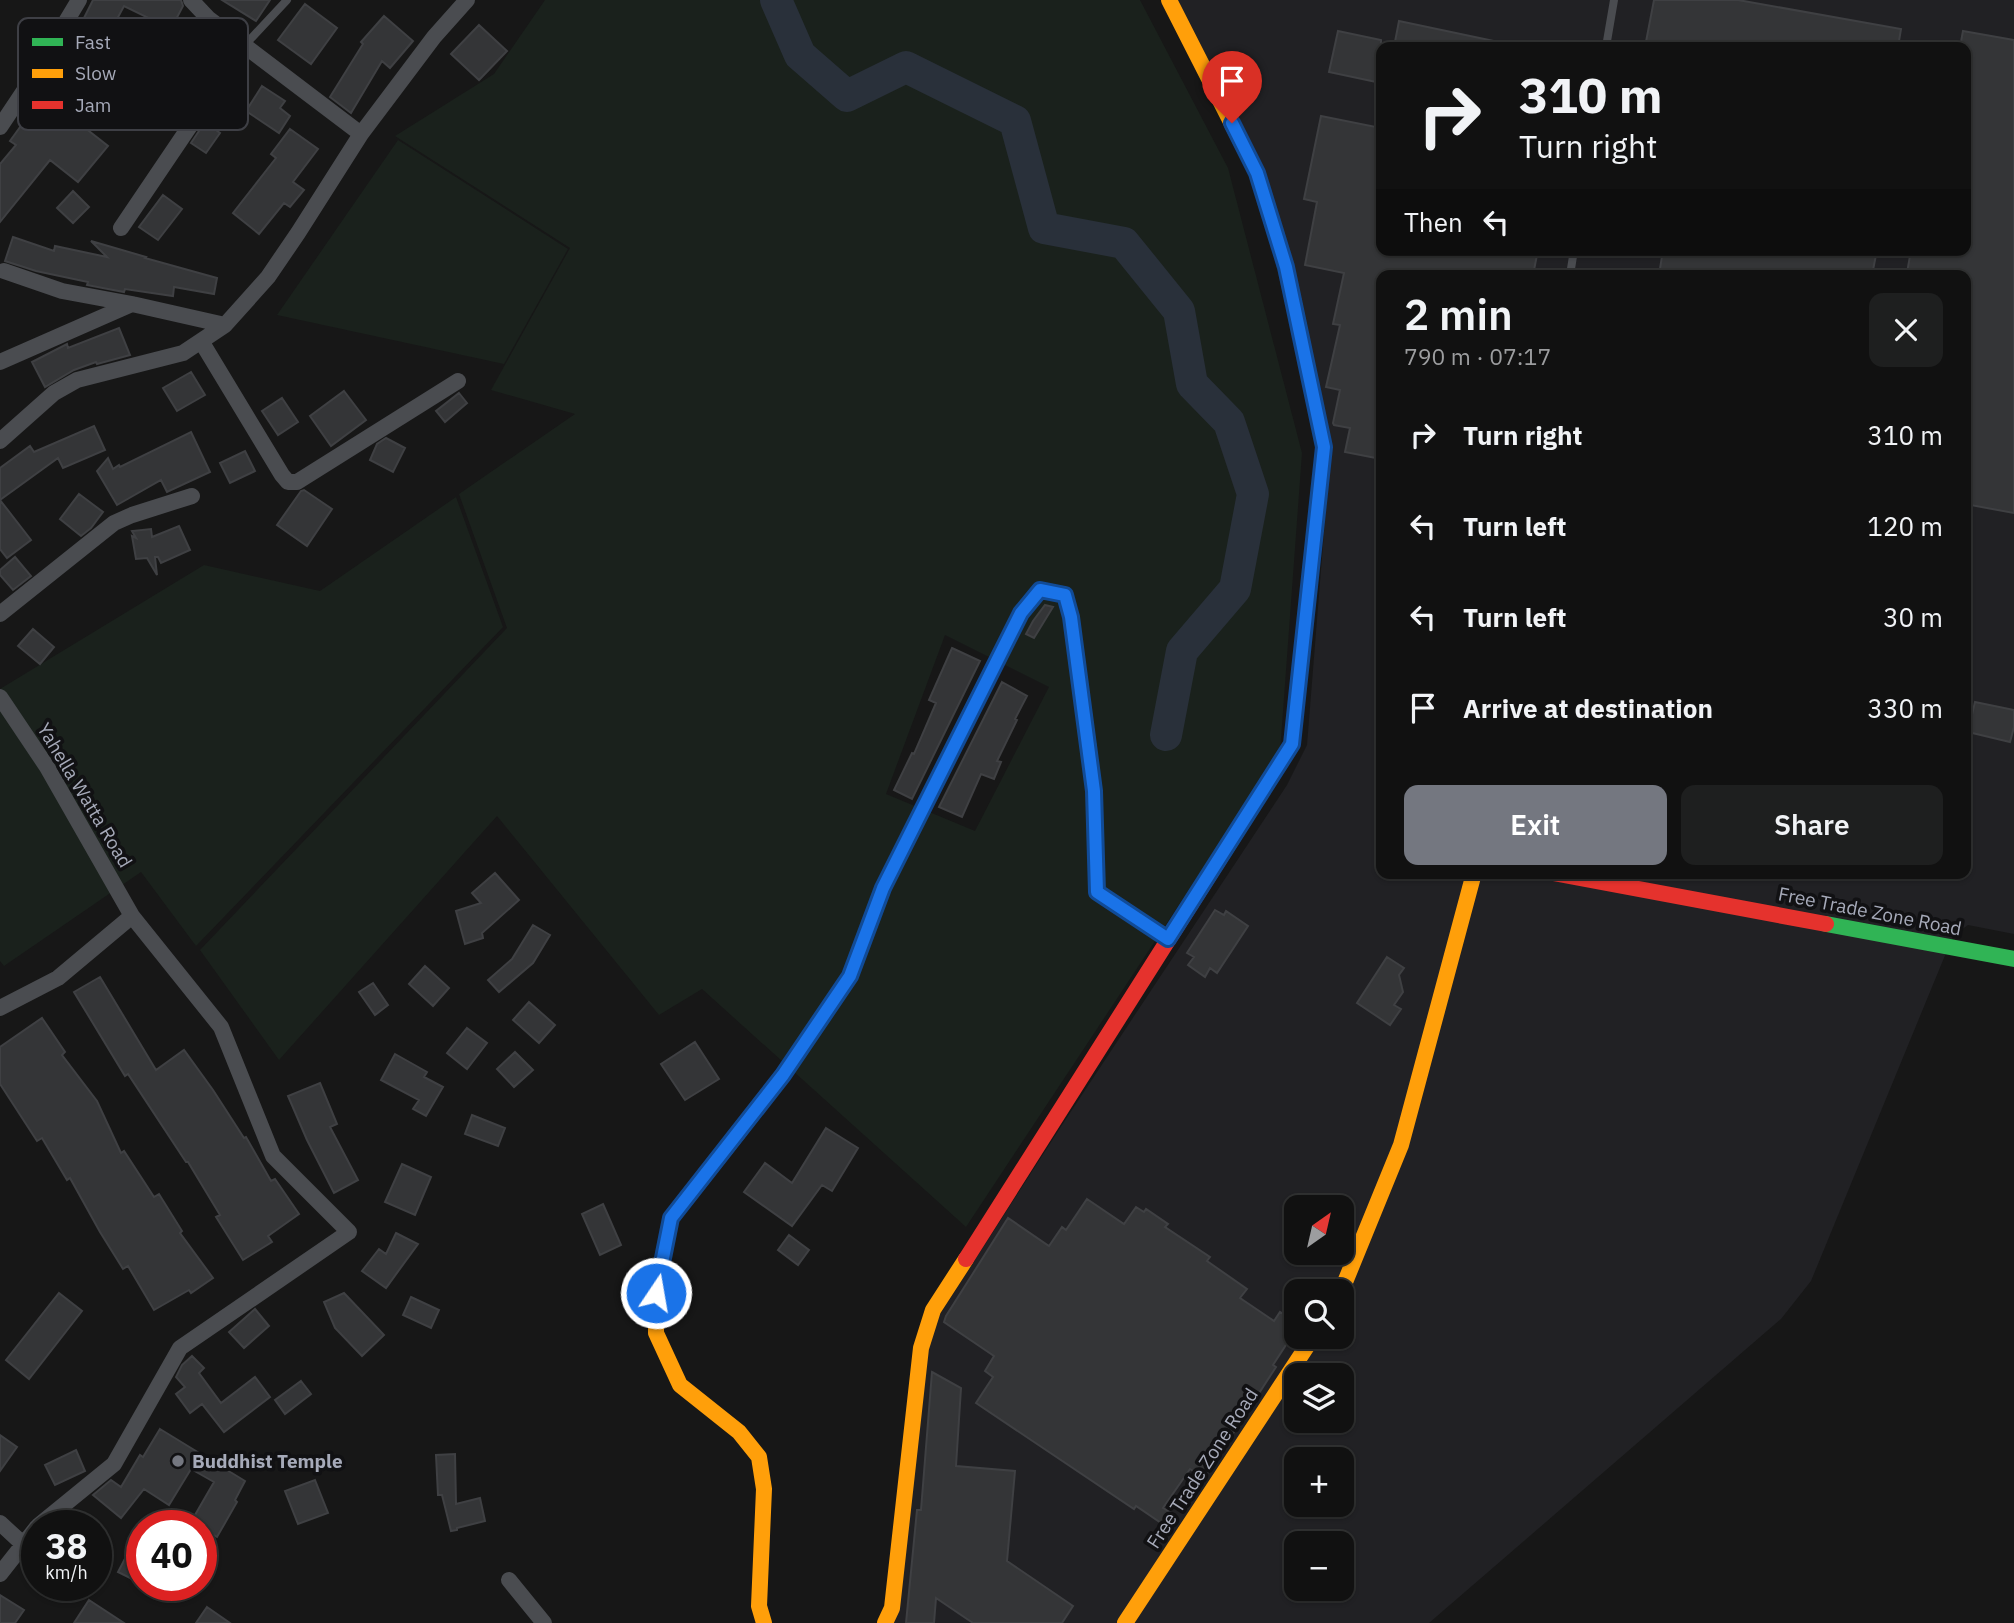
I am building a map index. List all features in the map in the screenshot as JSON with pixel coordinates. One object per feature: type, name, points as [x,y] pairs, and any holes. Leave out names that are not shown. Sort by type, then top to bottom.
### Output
[{"type":"street","points":[[68,18],[79,0]]},
{"type":"street","points":[[191,0],[208,18]]},
{"type":"street","points":[[0,441],[54,393],[78,380],[183,352],[225,325],[268,277],[361,134],[434,37],[467,0]]},
{"type":"street","points":[[885,1623],[892,1608],[921,1348],[933,1310],[1292,744],[1324,447],[1286,267],[1257,173],[1169,0]]},
{"type":"street","points":[[248,49],[361,134]]},
{"type":"street","points":[[0,127],[18,100]]},
{"type":"street","points":[[121,228],[187,130]]},
{"type":"street","points":[[4,271],[62,291],[225,325]]},
{"type":"street","points":[[0,362],[132,304]]},
{"type":"street","points":[[201,341],[282,475],[289,482],[298,482],[458,381]]},
{"type":"street","points":[[0,614],[114,523],[192,496]]},
{"type":"street","points":[[764,1623],[760,1606],[764,1489],[759,1457],[739,1432],[680,1385],[656,1334],[656,1293],[671,1218],[783,1075],[850,976],[883,888],[1021,613],[1040,590],[1065,595],[1071,617],[1094,791],[1097,892],[1168,939]]},
{"type":"street","name":"Yahella Watta Road","points":[[0,697],[47,767],[132,916],[221,1027],[273,1156],[349,1232],[180,1348],[114,1464],[58,1510]]},
{"type":"street","points":[[1346,1279],[1401,1145],[1472,879]]},
{"type":"street","name":"Free Trade Zone Road","points":[[1585,879],[2014,960]]},
{"type":"street","points":[[0,1008],[58,978],[132,916]]},
{"type":"street","name":"Free Trade Zone Road","points":[[1125,1623],[1305,1349]]},
{"type":"street","points":[[0,1523],[21,1542]]},
{"type":"street","points":[[0,1574],[21,1549]]},
{"type":"street","points":[[509,1580],[544,1623]]},
{"type":"lane","points":[[248,42],[287,0]]},
{"type":"lane","points":[[1607,42],[1614,0]]},
{"type":"shaded area","points":[[545,0],[1140,0],[1228,168],[1302,453],[1280,752],[966,1227],[702,989],[659,1015],[497,816],[279,1060],[200,950],[507,628],[459,494],[575,414],[491,390],[570,248],[395,136],[494,74]],"holes":[[[945,635],[1049,687],[975,831],[886,794]]]},
{"type":"shaded area","points":[[1166,0],[2014,0],[2014,934],[1968,925],[1953,936],[1811,1281],[1781,1319],[1429,1623],[894,1623],[922,1342],[1287,785],[1307,745],[1328,482],[1251,161]]},
{"type":"shaded area","points":[[398,140],[568,249],[504,364],[277,315]]},
{"type":"shaded area","points":[[456,497],[503,627],[196,946],[141,872],[4,966],[0,961],[0,689],[204,565],[320,591]]},
{"type":"building","points":[[93,0],[181,0],[183,6],[177,18],[149,18],[124,6],[118,18],[84,18]]},
{"type":"building","points":[[222,0],[270,0],[256,21]]},
{"type":"building","points":[[1654,0],[1738,0],[1901,29],[1899,42],[1646,42]]},
{"type":"building","points":[[305,4],[337,28],[311,64],[278,40]]},
{"type":"building","points":[[384,16],[413,41],[390,68],[382,61],[351,113],[330,97],[363,44],[361,42]]},
{"type":"building","points":[[1399,21],[1494,41],[1494,42],[1395,42]]},
{"type":"building","points":[[479,25],[507,51],[479,80],[451,54]]},
{"type":"building","points":[[1338,31],[1381,40],[1376,42],[1376,82],[1329,72]]},
{"type":"building","points":[[1963,31],[2014,40],[2014,513],[1971,505],[1971,270],[1908,270],[1910,256],[1971,256],[1971,42],[1961,42]]},
{"type":"building","points":[[262,86],[285,101],[280,108],[290,116],[279,133],[248,112]]},
{"type":"building","points":[[1321,116],[1376,127],[1376,256],[1537,256],[1534,270],[1376,270],[1376,458],[1345,452],[1350,428],[1333,423],[1340,390],[1326,387],[1340,325],[1333,324],[1344,273],[1305,265],[1317,202],[1304,199]]},
{"type":"building","points":[[290,129],[318,149],[293,182],[304,190],[290,207],[284,203],[259,234],[233,213],[276,158],[271,154]]},
{"type":"building","points":[[18,130],[88,130],[108,146],[78,182],[50,160],[0,222],[0,164],[16,145],[10,141]]},
{"type":"building","points":[[200,130],[216,130],[220,133],[206,153],[191,143]]},
{"type":"building","points":[[73,191],[89,207],[73,223],[57,208]]},
{"type":"building","points":[[163,195],[182,209],[158,240],[139,227]]},
{"type":"building","points":[[13,237],[54,251],[55,246],[107,257],[91,241],[217,278],[214,294],[174,287],[173,296],[125,289],[124,292],[36,271],[5,261]]},
{"type":"building","points":[[1662,256],[1876,256],[1873,270],[1660,270]]},
{"type":"building","points":[[119,328],[130,355],[74,370],[45,387],[32,362],[67,344],[68,348]]},
{"type":"building","points":[[191,372],[205,395],[177,411],[163,388]]},
{"type":"building","points":[[344,391],[366,420],[331,446],[310,416]]},
{"type":"building","points":[[459,393],[467,403],[445,422],[436,411]]},
{"type":"building","points":[[282,398],[298,422],[278,435],[262,411]]},
{"type":"building","points":[[94,426],[105,450],[63,468],[58,458],[0,500],[0,468],[30,446],[34,452]]},
{"type":"building","points":[[191,432],[210,472],[167,492],[161,480],[117,505],[97,471],[108,458],[113,469],[119,465],[120,467]]},
{"type":"building","points":[[386,438],[405,448],[393,472],[370,460],[377,444]]},
{"type":"building","points":[[245,451],[255,471],[230,483],[220,463]]},
{"type":"building","points":[[304,490],[332,509],[307,546],[277,525]]},
{"type":"building","points":[[79,494],[103,512],[81,536],[60,519]]},
{"type":"building","points":[[0,500],[31,540],[7,558],[0,549]]},
{"type":"building","points":[[179,526],[190,550],[161,563],[158,557],[155,557],[157,575],[147,558],[136,559],[132,536],[136,538],[132,531],[151,529],[152,537]]},
{"type":"building","points":[[15,557],[31,576],[13,590],[0,575],[0,570]]},
{"type":"building","points":[[1045,605],[1053,607],[1034,638],[1026,634]]},
{"type":"building","points":[[33,629],[54,647],[40,664],[18,646]]},
{"type":"building","points":[[952,648],[980,661],[912,799],[894,790],[912,753],[914,754],[936,703],[929,700]]},
{"type":"building","points":[[1002,682],[1027,696],[997,761],[1001,762],[994,779],[981,774],[962,817],[939,807]]},
{"type":"building","points":[[1975,702],[2014,710],[2014,727],[2010,742],[1971,733]]},
{"type":"building","points":[[495,873],[519,900],[482,933],[483,938],[465,944],[456,911],[481,903],[472,893]]},
{"type":"building","points":[[1215,910],[1224,915],[1226,911],[1248,926],[1217,973],[1210,968],[1205,977],[1188,965],[1194,957],[1187,953]]},
{"type":"building","points":[[533,925],[550,935],[533,963],[499,992],[488,980],[512,959]]},
{"type":"building","points":[[1387,957],[1404,968],[1399,975],[1403,992],[1394,1005],[1401,1009],[1390,1025],[1357,1003]]},
{"type":"building","points":[[425,966],[449,988],[433,1006],[409,984]]},
{"type":"building","points":[[100,977],[156,1070],[184,1050],[244,1138],[246,1137],[271,1181],[275,1179],[299,1214],[268,1236],[272,1242],[243,1260],[216,1217],[220,1215],[188,1162],[128,1074],[125,1076],[74,992]]},
{"type":"building","points":[[373,983],[388,1005],[375,1015],[359,992]]},
{"type":"building","points":[[529,1002],[555,1025],[539,1043],[513,1020]]},
{"type":"building","points":[[42,1018],[65,1052],[62,1055],[97,1101],[121,1153],[124,1151],[154,1197],[159,1194],[182,1231],[180,1233],[213,1278],[191,1293],[189,1290],[154,1310],[128,1266],[123,1269],[70,1178],[67,1180],[42,1138],[37,1141],[0,1084],[0,1047]]},
{"type":"building","points":[[467,1028],[487,1043],[467,1069],[447,1053]]},
{"type":"building","points":[[695,1042],[719,1079],[685,1100],[661,1064]]},
{"type":"building","points":[[515,1052],[533,1070],[514,1087],[497,1069]]},
{"type":"building","points":[[395,1054],[427,1072],[424,1077],[443,1087],[426,1116],[413,1109],[419,1100],[381,1080]]},
{"type":"building","points":[[320,1083],[337,1124],[330,1127],[358,1180],[334,1193],[288,1096]]},
{"type":"building","points":[[472,1115],[505,1128],[498,1146],[465,1134]]},
{"type":"building","points":[[826,1128],[858,1148],[832,1191],[822,1185],[792,1226],[744,1192],[765,1163],[792,1183]]},
{"type":"building","points":[[402,1164],[431,1177],[415,1215],[385,1202]]},
{"type":"building","points":[[1087,1199],[1124,1224],[1136,1207],[1144,1212],[1146,1209],[1168,1224],[1165,1227],[1210,1257],[1207,1261],[1247,1289],[1240,1298],[1274,1321],[1280,1312],[1284,1315],[1284,1348],[1273,1365],[1276,1367],[1204,1478],[1190,1469],[1163,1508],[1172,1513],[1164,1525],[1136,1506],[1134,1509],[976,1403],[993,1377],[985,1371],[994,1356],[944,1322],[1008,1218],[1049,1246],[1062,1227],[1066,1230]]},
{"type":"building","points":[[603,1204],[621,1245],[600,1255],[582,1214]]},
{"type":"building","points":[[396,1233],[418,1244],[386,1288],[362,1271],[379,1249],[386,1254]]},
{"type":"building","points":[[789,1235],[809,1250],[798,1265],[778,1250]]},
{"type":"building","points":[[59,1293],[82,1311],[29,1379],[6,1360]]},
{"type":"building","points":[[344,1293],[384,1335],[362,1356],[335,1328],[324,1302]]},
{"type":"building","points":[[411,1297],[439,1310],[431,1328],[403,1315]]},
{"type":"building","points":[[255,1309],[269,1326],[244,1348],[229,1332]]},
{"type":"building","points":[[192,1356],[204,1368],[199,1373],[221,1403],[255,1377],[270,1397],[224,1432],[202,1404],[190,1413],[176,1394],[185,1387],[176,1377],[182,1365]]},
{"type":"building","points":[[932,1372],[961,1388],[956,1466],[1015,1471],[1007,1561],[1073,1606],[1062,1623],[973,1623],[936,1598],[934,1623],[906,1623],[917,1510],[921,1510]]},
{"type":"building","points":[[301,1381],[311,1394],[285,1414],[275,1400]]},
{"type":"building","points":[[160,1429],[245,1481],[235,1500],[237,1502],[217,1537],[217,1510],[198,1510],[214,1482],[191,1469],[169,1505],[144,1489],[121,1518],[93,1495],[111,1480],[121,1487],[140,1455],[143,1457]]},
{"type":"building","points":[[0,1435],[17,1447],[0,1471]]},
{"type":"building","points":[[76,1450],[85,1471],[55,1485],[45,1465]]},
{"type":"building","points":[[455,1454],[456,1504],[480,1498],[485,1521],[451,1531],[442,1495],[438,1495],[436,1455]]},
{"type":"building","points":[[315,1480],[328,1513],[298,1524],[285,1491]]},
{"type":"building","points":[[126,1557],[126,1576],[118,1572]]},
{"type":"building","points":[[0,1595],[24,1610],[15,1623],[0,1623]]},
{"type":"building","points":[[91,1601],[124,1623],[74,1623]]},
{"type":"building","points":[[207,1607],[230,1623],[196,1623]]},
{"type":"waterway","points":[[776,0],[800,55],[847,96],[906,67],[1015,121],[1044,228],[1124,243],[1179,311],[1192,384],[1229,422],[1253,494],[1235,589],[1182,651],[1166,735]]},
{"type":"traffic: fast","points":[[1222,855],[1292,744],[1324,447],[1292,294]]},
{"type":"traffic: fast","points":[[738,1133],[783,1075],[850,976],[883,888],[984,686]]},
{"type":"traffic: fast","points":[[1088,743],[1094,791],[1097,892],[1168,939]]},
{"type":"traffic: fast","points":[[1826,924],[2014,959]]},
{"type":"traffic: slow","points":[[1169,0],[1257,173],[1292,294]]},
{"type":"traffic: slow","points":[[1346,1279],[1401,1145],[1472,879]]},
{"type":"traffic: slow","points":[[738,1133],[671,1218],[656,1293],[656,1333],[680,1385],[739,1432],[759,1457],[764,1489],[759,1606],[764,1623]]},
{"type":"traffic: slow","points":[[885,1623],[892,1608],[921,1348],[933,1310],[966,1259]]},
{"type":"traffic: slow","points":[[1125,1623],[1305,1349]]},
{"type":"traffic: jam","points":[[984,686],[1021,613],[1040,590],[1065,595],[1071,617],[1088,743]]},
{"type":"traffic: jam","points":[[966,1259],[1222,855]]},
{"type":"traffic: jam","points":[[1585,879],[1826,924]]},
{"type":"place","name":"Buddhist Temple","points":[[178,1461]]},
{"type":"route","points":[[656,1293],[671,1218],[783,1075],[850,976],[883,888],[1021,613],[1040,590],[1065,595],[1071,617],[1094,791],[1097,892],[1168,939],[1292,744],[1324,447],[1286,267],[1257,173],[1232,123]]}]
